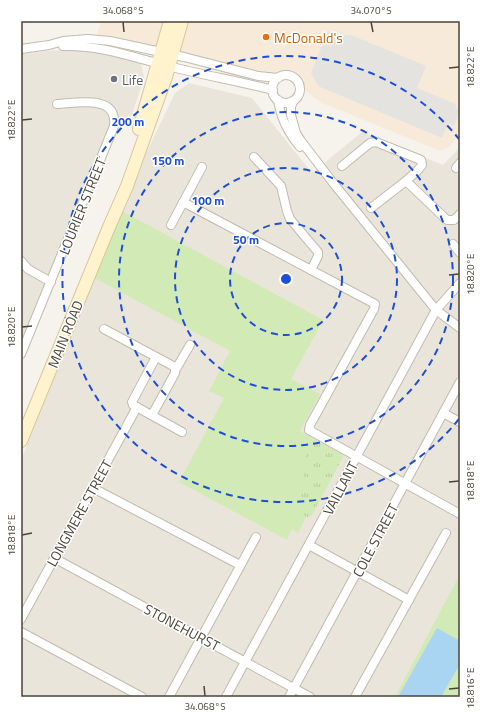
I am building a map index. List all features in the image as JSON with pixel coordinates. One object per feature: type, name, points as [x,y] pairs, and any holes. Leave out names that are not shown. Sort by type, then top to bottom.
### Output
[{"type":"main road","name":"MAIN ROAD","points":[[165,59],[170,21]]},
{"type":"main road","name":"MAIN ROAD","points":[[21,441],[127,186],[165,59],[182,21]]},
{"type":"street","points":[[21,49],[49,45],[63,41],[98,40],[273,90]]},
{"type":"street","points":[[49,45],[98,48],[258,76],[278,78],[289,75],[296,79],[299,82],[300,91],[298,96],[293,101],[291,115],[296,133],[306,142],[316,168],[334,184],[436,310],[460,328]]},
{"type":"street","points":[[278,78],[274,84],[273,90],[278,100],[280,113],[285,127],[311,154]]},
{"type":"street","points":[[278,100],[286,102],[293,101]]},
{"type":"street","name":"LOURIER STREET","points":[[21,354],[111,134],[115,119],[110,107],[100,103],[57,104]]},
{"type":"street","points":[[342,166],[370,143],[376,142],[421,160],[422,165],[420,168],[406,181],[371,208]]},
{"type":"street","points":[[254,157],[281,186],[290,219],[318,252],[318,256],[311,270]]},
{"type":"street","points":[[171,225],[202,167]]},
{"type":"street","points":[[406,181],[447,220],[454,220],[460,214]]},
{"type":"street","points":[[183,202],[373,303],[375,306],[373,312],[309,429],[310,432],[460,513]]},
{"type":"street","points":[[453,244],[460,253]]},
{"type":"street","points":[[21,261],[28,269],[51,282]]},
{"type":"street","name":"VAILLANT","points":[[226,697],[436,310],[460,283]]},
{"type":"street","points":[[104,329],[176,369]]},
{"type":"street","points":[[152,415],[190,345]]},
{"type":"street","name":"LONGMERE STREET","points":[[21,619],[137,407],[132,404],[132,400],[156,357]]},
{"type":"street","name":"COLE STREET","points":[[289,697],[460,382]]},
{"type":"street","points":[[137,407],[182,432]]},
{"type":"street","points":[[443,413],[460,422]]},
{"type":"street","points":[[93,488],[240,565]]},
{"type":"street","points":[[355,697],[446,533]]},
{"type":"street","points":[[169,697],[256,537]]},
{"type":"street","points":[[308,545],[409,600]]},
{"type":"street","name":"STONEHURST","points":[[54,558],[310,697]]},
{"type":"street","points":[[21,632],[142,697]]},
{"type":"shaded area","points":[[101,21],[170,21],[161,51],[96,39]]},
{"type":"shaded area","points":[[182,21],[460,21],[460,142],[456,139],[448,148],[438,150],[322,103],[308,93],[296,78],[289,75],[285,74],[278,77],[173,54]]},
{"type":"shaded area","points":[[328,31],[341,35],[351,35],[426,66],[417,88],[456,104],[455,108],[460,111],[454,126],[448,123],[442,138],[318,86],[311,73]]},
{"type":"shaded area","points":[[78,48],[116,54],[141,64],[144,77],[132,115],[120,122],[21,365],[21,55],[27,53]]},
{"type":"shaded area","points":[[189,83],[252,98],[312,173],[362,132],[443,165],[460,147],[460,697],[21,697],[21,460],[143,160],[175,93]]},
{"type":"green space","points":[[122,211],[323,320],[291,379],[320,394],[300,431],[312,438],[307,446],[301,509],[303,515],[306,517],[298,533],[292,529],[287,540],[179,482],[224,398],[209,391],[230,351],[95,278]]},
{"type":"green space","points":[[312,438],[344,455],[311,517],[309,516],[308,518],[303,515],[300,502],[307,446]]},
{"type":"green space","points":[[460,574],[460,641],[437,629],[398,697],[395,697]]},
{"type":"green space","points":[[460,664],[460,697],[441,697]]},
{"type":"water","points":[[437,628],[460,641],[460,664],[441,697],[398,697]]},
{"type":"place","name":"McDonald's","points":[[266,37]]},
{"type":"place","name":"Life","points":[[114,79]]}]
